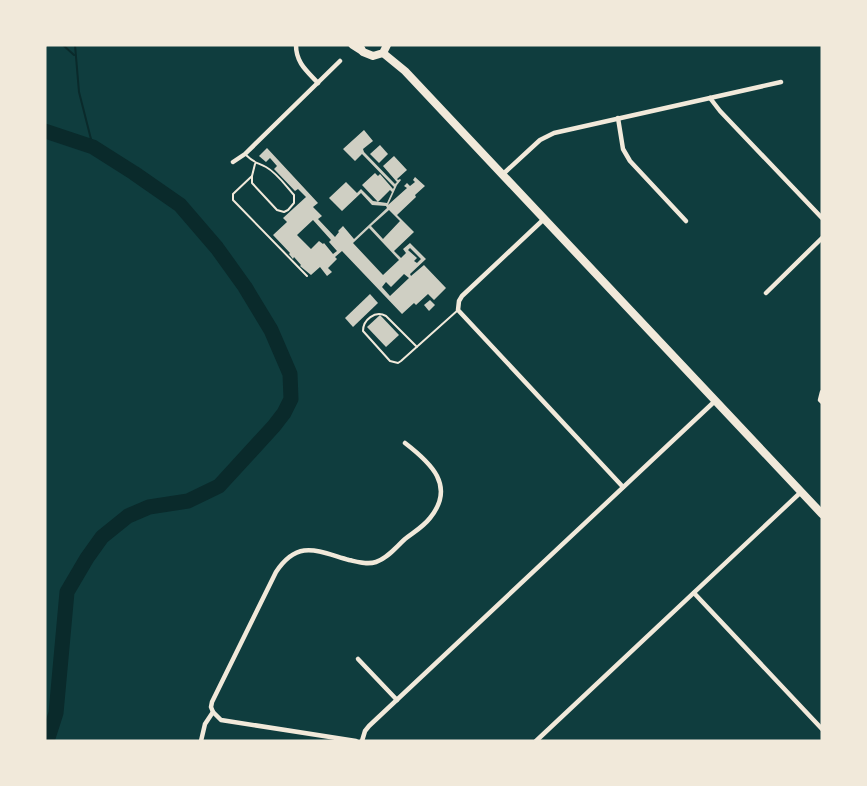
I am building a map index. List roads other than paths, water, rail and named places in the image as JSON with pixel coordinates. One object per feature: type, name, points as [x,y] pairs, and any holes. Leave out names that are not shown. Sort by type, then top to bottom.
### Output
[{"type":"main road","points":[[352,45],[373,56],[385,49],[822,514]]},
{"type":"street","points":[[297,45],[300,64],[318,83]]},
{"type":"street","points":[[233,162],[245,154],[340,61]]},
{"type":"street","points":[[502,175],[540,140],[554,133],[781,82]]},
{"type":"street","points":[[710,98],[822,218]]},
{"type":"street","points":[[618,118],[623,149],[630,161],[686,221]]},
{"type":"street","points":[[544,219],[462,296],[458,310],[623,487]]},
{"type":"street","points":[[766,293],[822,238]]},
{"type":"street","points":[[822,392],[820,400],[822,402]]},
{"type":"street","points":[[362,741],[365,731],[397,700],[715,401]]},
{"type":"street","points":[[356,741],[221,720],[211,707],[276,572],[283,562],[306,549],[358,562],[375,562],[386,558],[436,510],[440,499],[440,479],[421,455],[405,443]]},
{"type":"street","points":[[536,741],[801,492]]},
{"type":"street","points":[[694,593],[822,729]]},
{"type":"street","points":[[358,660],[397,700]]},
{"type":"street","points":[[201,741],[205,724],[213,712]]},
{"type":"lane","points":[[245,154],[255,164],[270,170],[294,195],[293,205],[284,212],[277,210],[252,183],[255,164]]},
{"type":"lane","points":[[252,176],[233,194],[234,200],[307,276]]},
{"type":"lane","points":[[417,348],[382,313],[374,314],[363,326],[363,331],[394,363],[401,361],[417,348],[458,310]]},
{"type":"waterway","points":[[63,45],[74,55]]},
{"type":"waterway","points":[[75,45],[79,92],[93,147]]},
{"type":"waterway","points":[[45,131],[93,147],[180,205],[217,248],[245,287],[271,330],[290,374],[291,399],[274,426],[219,486],[188,501],[149,507],[128,516],[102,537],[87,558],[67,592],[56,713],[47,741]]}]
